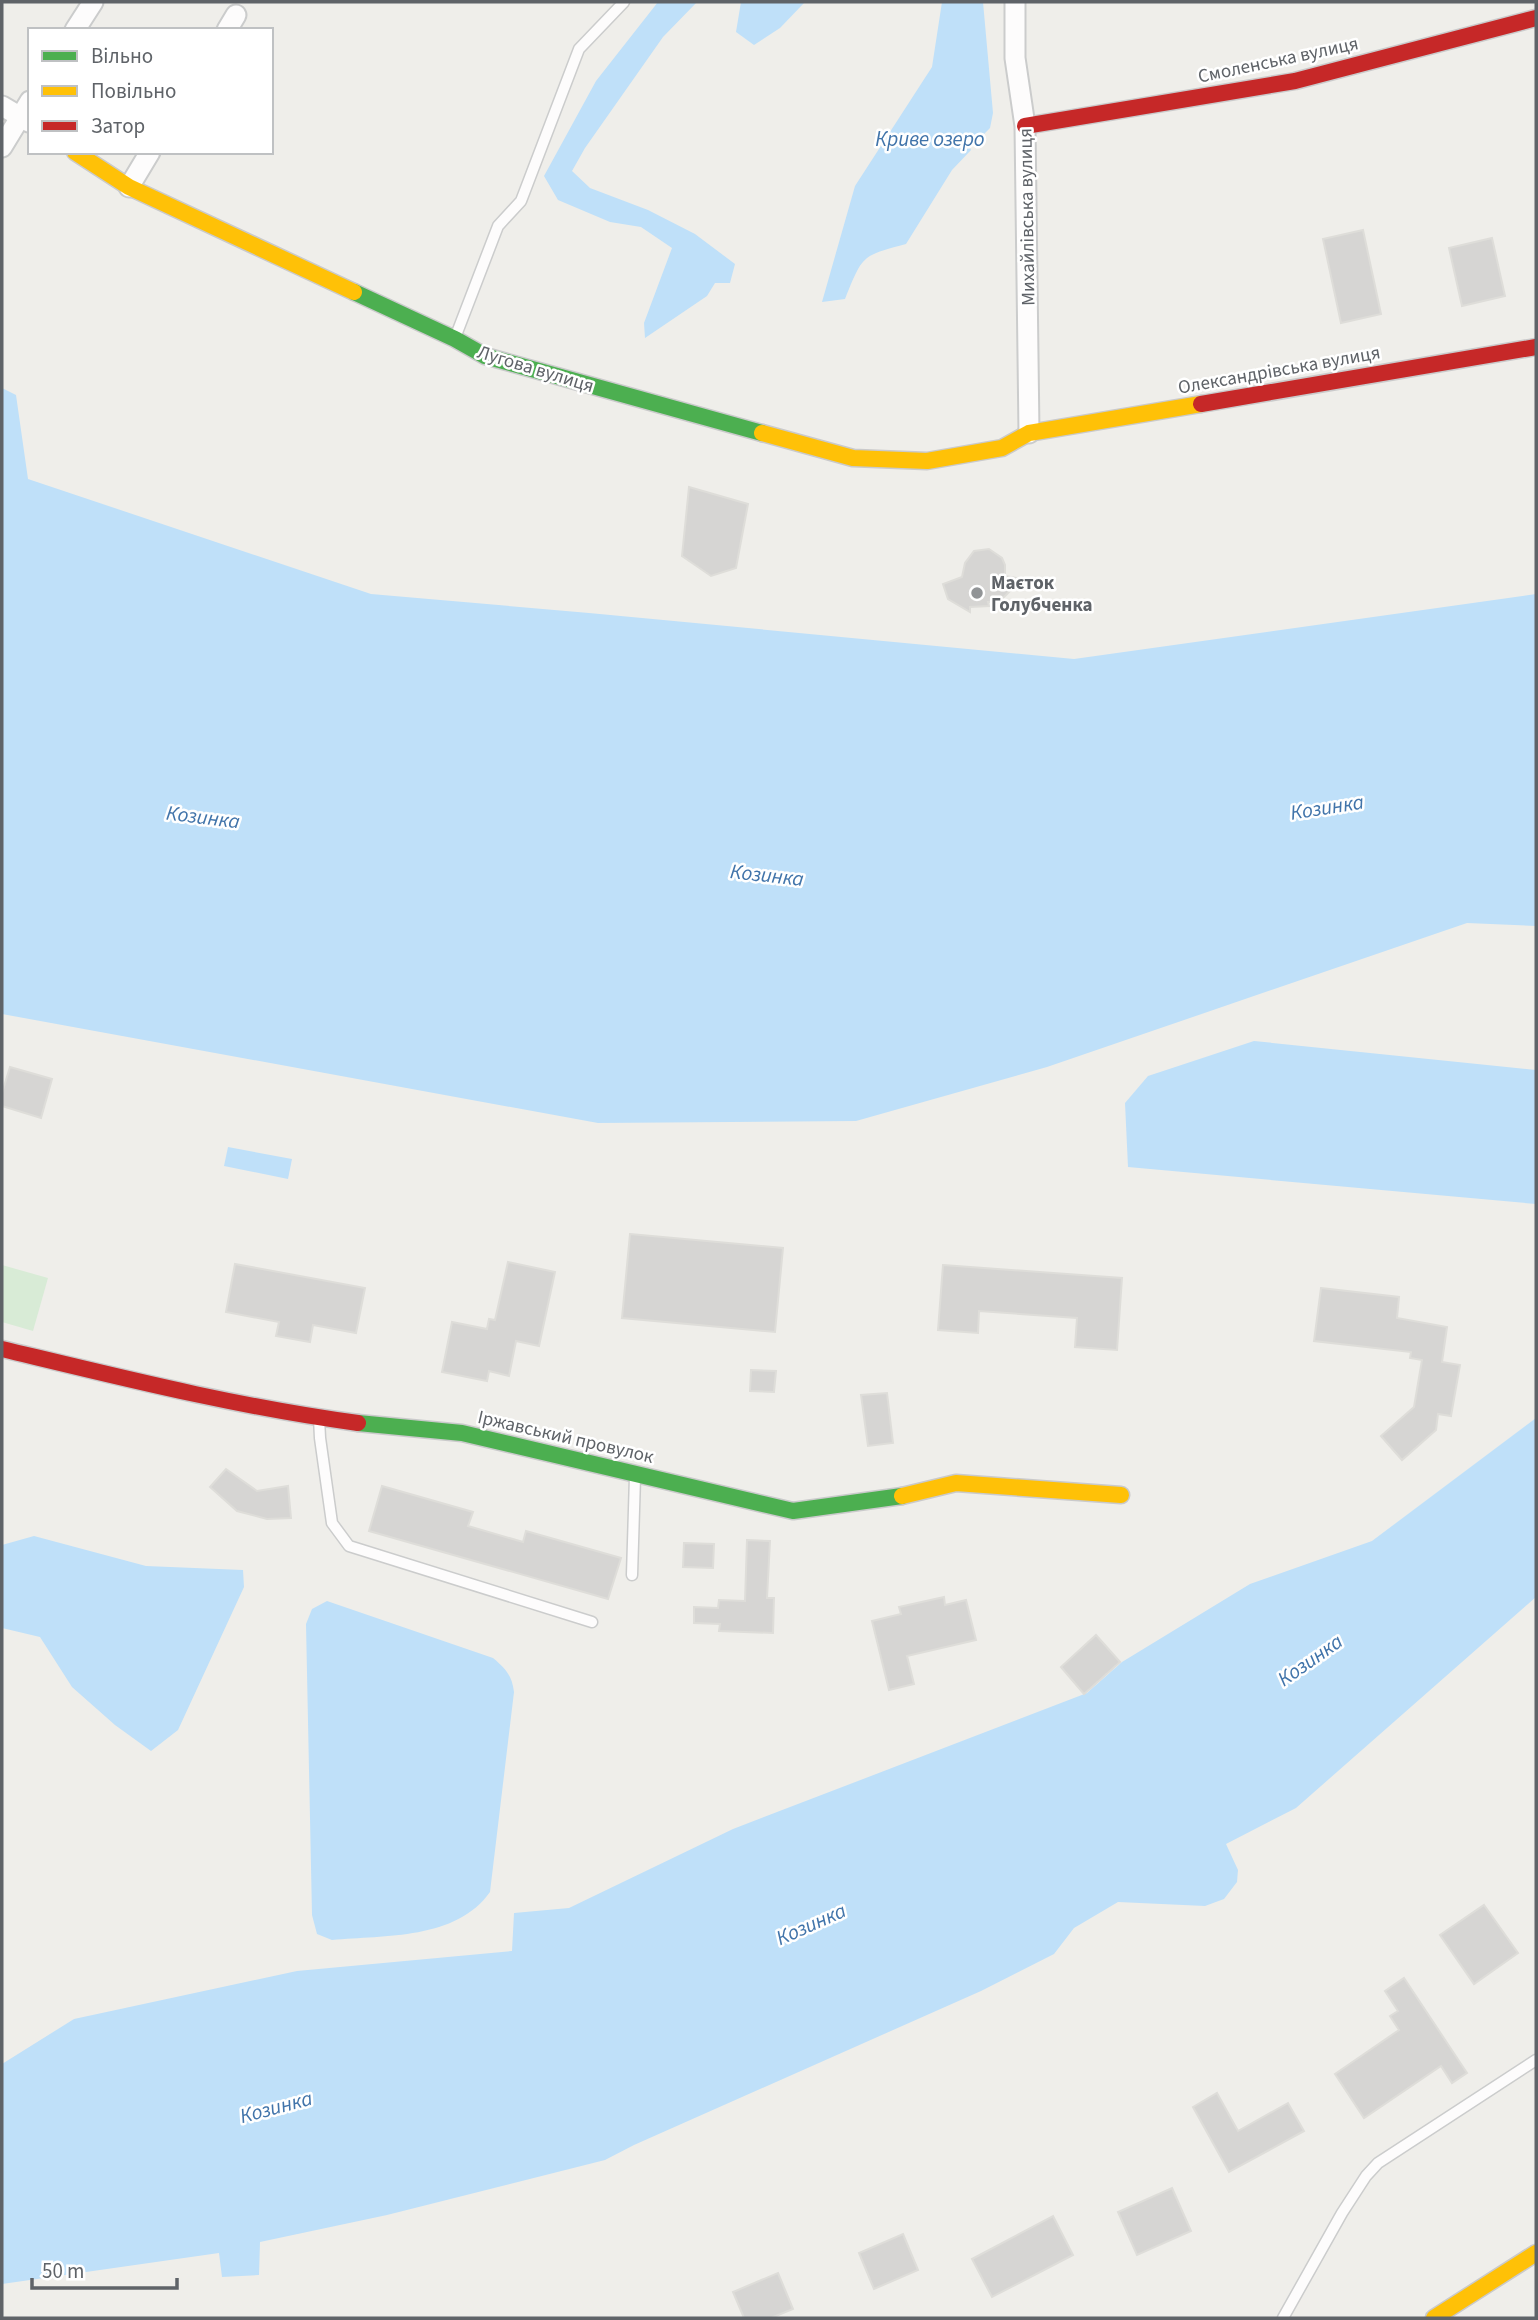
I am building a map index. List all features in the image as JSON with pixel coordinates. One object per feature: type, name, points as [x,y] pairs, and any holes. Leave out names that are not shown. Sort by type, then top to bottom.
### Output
[{"type":"street","points":[[76,28],[93,2]]},
{"type":"street","name":"Михайлівська вулиця","points":[[1015,2],[1015,58],[1026,127],[1029,433]]},
{"type":"street","name":"Смоленська вулиця","points":[[1026,127],[1295,81],[1536,18]]},
{"type":"street","points":[[2,106],[26,113],[2,147]]},
{"type":"street","name":"Лугова вулиця","points":[[78,154],[129,187],[455,339],[485,356],[853,458],[927,461],[1002,448],[1029,433]]},
{"type":"street","points":[[129,187],[149,154]]},
{"type":"street","name":"Олександрівська вулиця","points":[[1029,433],[1536,346]]},
{"type":"street","name":"Іржавський провулок","points":[[2,1349],[144,1383],[319,1418],[462,1433],[793,1511],[889,1499],[934,1486],[957,1483],[1122,1495]]},
{"type":"street","points":[[1434,2318],[1536,2253]]},
{"type":"lane","points":[[455,339],[498,226],[521,201],[579,49],[624,2]]},
{"type":"lane","points":[[319,1418],[332,1523],[349,1546],[592,1622]]},
{"type":"lane","points":[[632,1575],[635,1473]]},
{"type":"lane","points":[[1283,2318],[1342,2213],[1366,2176],[1378,2163],[1536,2060]]},
{"type":"green space","points":[[2,1265],[48,1278],[33,1331],[2,1322]]},
{"type":"water","points":[[658,2],[697,2],[663,37],[585,148],[572,171],[590,188],[648,210],[695,234],[735,264],[730,283],[715,283],[707,296],[645,338],[644,323],[672,248],[641,227],[610,222],[558,200],[544,176],[596,81]]},
{"type":"water","points":[[741,2],[805,2],[780,28],[754,45],[736,32]]},
{"type":"water","name":"Криве озеро","points":[[942,2],[983,2],[993,113],[990,128],[981,137],[970,136],[967,141],[971,150],[952,170],[906,244],[880,251],[865,260],[860,265],[845,299],[822,302],[855,186],[932,67]]},
{"type":"water","name":"Козинка","points":[[2,388],[16,395],[28,479],[371,594],[1074,659],[1536,594],[1536,926],[1467,923],[1047,1067],[856,1121],[598,1123],[2,1014]]},
{"type":"water","points":[[1254,1041],[1536,1070],[1536,1204],[1128,1167],[1125,1103],[1148,1076]]},
{"type":"water","points":[[228,1147],[292,1159],[288,1179],[224,1166]]},
{"type":"water","name":"Козинка","points":[[1536,1418],[1536,1597],[1296,1808],[1226,1844],[1238,1870],[1237,1882],[1224,1899],[1205,1906],[1118,1902],[1074,1928],[1054,1954],[981,1991],[605,2160],[387,2215],[260,2242],[259,2275],[222,2277],[219,2253],[2,2284],[2,2064],[74,2019],[297,1971],[512,1951],[514,1913],[569,1908],[733,1829],[1087,1693],[1122,1662],[1250,1584],[1372,1541]]},
{"type":"water","points":[[34,1536],[146,1566],[243,1570],[244,1587],[178,1730],[151,1751],[115,1725],[72,1687],[40,1637],[2,1628],[2,1545]]},
{"type":"water","points":[[327,1601],[493,1658],[512,1681],[514,1692],[490,1892],[476,1908],[439,1927],[396,1935],[332,1940],[317,1934],[312,1915],[306,1624],[312,1609]]},
{"type":"building","points":[[1363,230],[1381,314],[1341,323],[1323,239]]},
{"type":"building","points":[[1492,238],[1505,296],[1462,306],[1449,248]]},
{"type":"building","points":[[689,487],[748,504],[736,568],[711,576],[682,556]]},
{"type":"building","name":"Маєток Голубченка","points":[[989,549],[1002,558],[1005,576],[1022,579],[999,602],[988,602],[989,606],[970,607],[970,612],[948,599],[943,584],[962,577],[965,563],[974,551]]},
{"type":"building","points":[[10,1067],[52,1079],[41,1118],[2,1106],[2,1093]]},
{"type":"building","points":[[630,1234],[783,1248],[775,1332],[622,1318]]},
{"type":"building","points":[[508,1262],[555,1272],[539,1346],[516,1341],[509,1376],[489,1371],[487,1381],[442,1372],[452,1322],[487,1329],[489,1319],[495,1320]]},
{"type":"building","points":[[235,1264],[365,1288],[356,1333],[313,1325],[310,1342],[276,1336],[279,1322],[226,1312]]},
{"type":"building","points":[[943,1265],[1122,1278],[1117,1350],[1075,1347],[1077,1318],[979,1311],[978,1333],[938,1330]]},
{"type":"building","points":[[1321,1288],[1399,1297],[1397,1318],[1447,1327],[1442,1362],[1460,1365],[1451,1416],[1438,1414],[1436,1430],[1402,1460],[1381,1436],[1414,1407],[1422,1360],[1410,1358],[1411,1352],[1314,1341]]},
{"type":"building","points":[[751,1370],[776,1371],[774,1392],[750,1391]]},
{"type":"building","points":[[887,1393],[893,1443],[868,1446],[861,1395]]},
{"type":"building","points":[[226,1469],[257,1491],[288,1486],[291,1518],[267,1519],[237,1511],[210,1487]]},
{"type":"building","points":[[382,1486],[473,1512],[468,1526],[523,1542],[526,1531],[621,1558],[608,1599],[369,1531]]},
{"type":"building","points":[[747,1540],[770,1541],[767,1598],[774,1598],[773,1633],[719,1631],[720,1624],[694,1623],[694,1607],[718,1608],[719,1600],[745,1601]]},
{"type":"building","points":[[684,1543],[714,1544],[713,1568],[683,1567]]},
{"type":"building","points":[[944,1597],[945,1605],[966,1600],[976,1640],[907,1656],[914,1684],[889,1690],[872,1621],[901,1614],[899,1607]]},
{"type":"building","points":[[1096,1635],[1120,1662],[1084,1694],[1061,1667]]},
{"type":"building","points":[[1484,1905],[1518,1953],[1474,1984],[1440,1935]]},
{"type":"building","points":[[1404,1978],[1467,2073],[1452,2083],[1441,2066],[1364,2118],[1335,2074],[1399,2030],[1390,2016],[1398,2011],[1385,1991]]},
{"type":"building","points":[[1217,2093],[1238,2131],[1288,2103],[1304,2131],[1229,2172],[1193,2107]]},
{"type":"building","points":[[1172,2188],[1191,2231],[1137,2255],[1118,2212]]},
{"type":"building","points":[[1053,2216],[1073,2255],[992,2297],[972,2259]]},
{"type":"building","points":[[903,2234],[918,2270],[874,2289],[859,2253]]},
{"type":"building","points":[[778,2273],[793,2309],[771,2318],[744,2318],[733,2292]]},
{"type":"traffic: fast","points":[[354,292],[455,339],[485,356],[762,433]]},
{"type":"traffic: fast","points":[[358,1423],[462,1433],[793,1511],[902,1496]]},
{"type":"traffic: slow","points":[[78,154],[129,187],[354,292]]},
{"type":"traffic: slow","points":[[762,433],[853,458],[927,461],[1002,448],[1029,433],[1201,404]]},
{"type":"traffic: slow","points":[[902,1496],[956,1483],[1121,1495]]},
{"type":"traffic: slow","points":[[1434,2318],[1536,2253]]},
{"type":"traffic: jam","points":[[1025,126],[1295,81],[1536,18]]},
{"type":"traffic: jam","points":[[1201,404],[1536,347]]},
{"type":"traffic: jam","points":[[2,1349],[223,1400],[358,1423]]},
{"type":"place","name":"Маєток Голубченка","points":[[977,593]]}]
